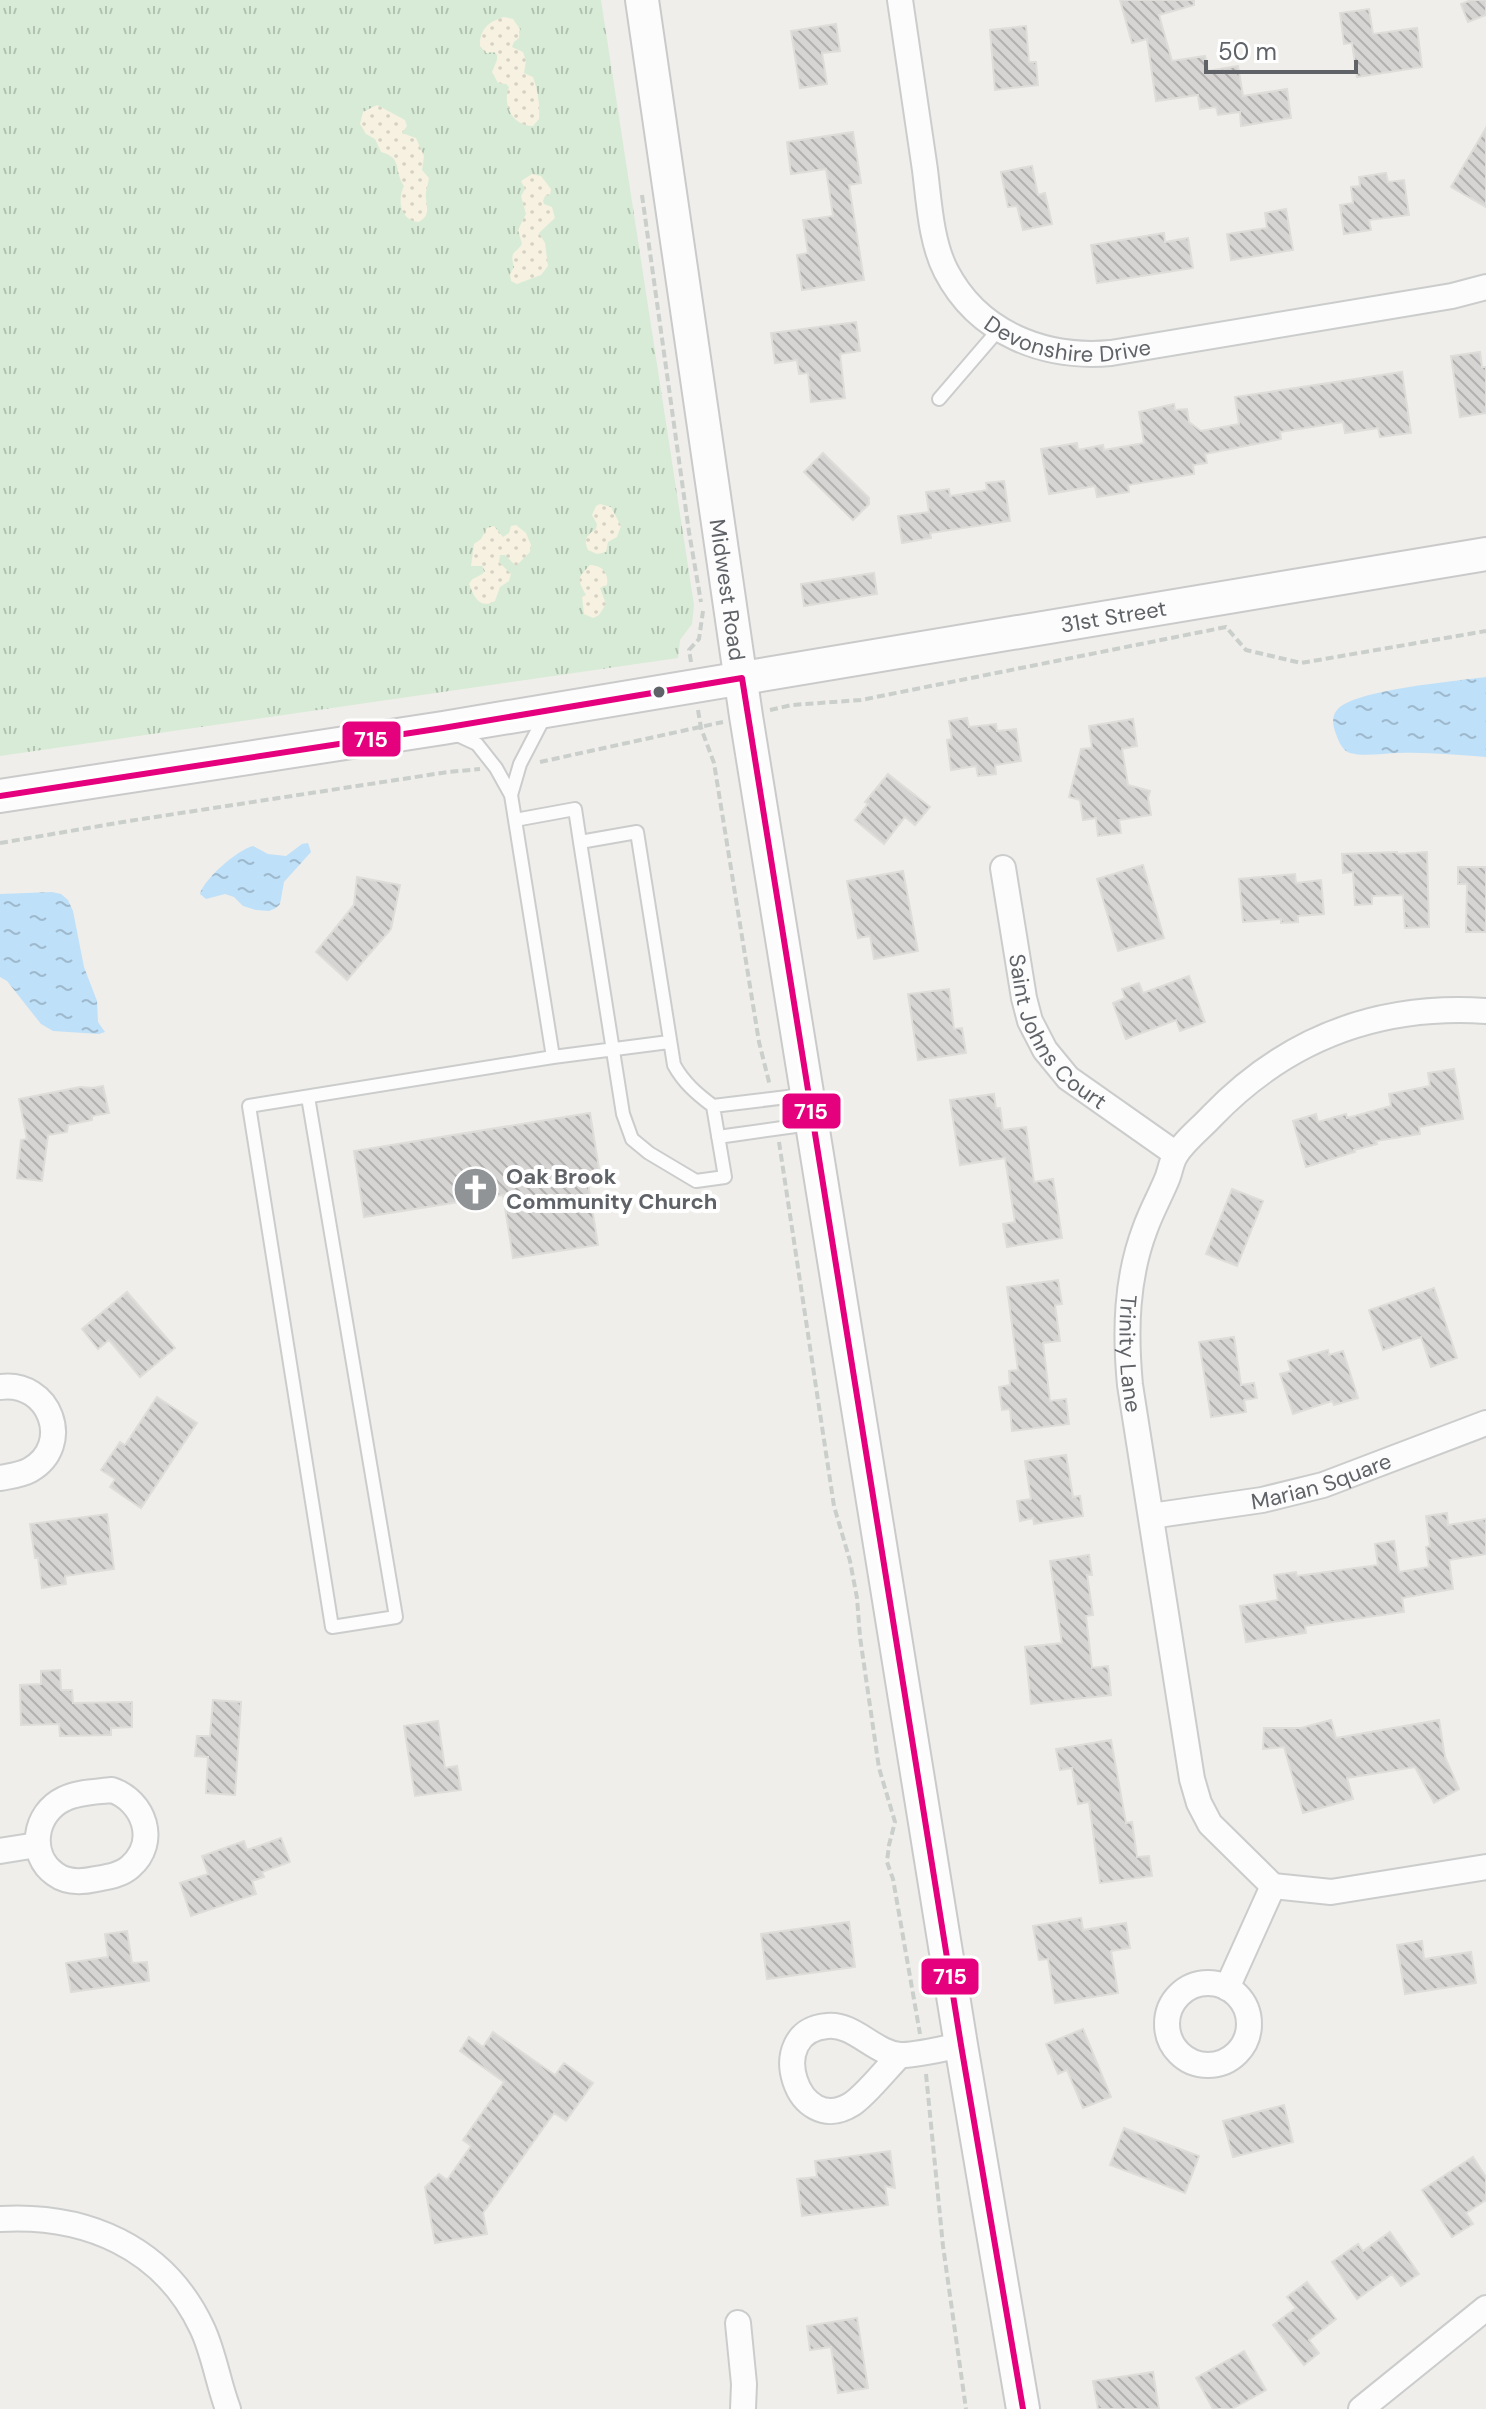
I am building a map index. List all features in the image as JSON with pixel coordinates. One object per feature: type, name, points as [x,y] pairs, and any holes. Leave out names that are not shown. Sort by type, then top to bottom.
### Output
[{"type":"main road","name":"Midwest Road","points":[[642,0],[742,678],[810,1109],[1023,2409]]},
{"type":"main road","name":"31st Street","points":[[0,796],[548,711],[1486,554]]},
{"type":"street","name":"Devonshire Drive","points":[[900,0],[932,216],[945,270],[983,318],[1041,349],[1086,355],[1111,353],[1452,296],[1486,287]]},
{"type":"street","name":"Saint Johns Court","points":[[1003,868],[1024,998],[1030,1021],[1045,1050],[1068,1078],[1176,1154]]},
{"type":"street","name":"Trinity Lane","points":[[1273,1886],[1210,1824],[1199,1803],[1192,1779],[1130,1385],[1127,1315],[1130,1287],[1144,1231],[1176,1154],[1230,1098],[1260,1073],[1319,1038],[1364,1022],[1407,1013],[1486,1011]]},
{"type":"street","points":[[0,1387],[11,1386],[34,1394],[44,1403],[51,1416],[53,1430],[48,1453],[39,1464],[29,1471],[0,1478]]},
{"type":"street","name":"Marian Square","points":[[1151,1516],[1262,1500],[1323,1485],[1486,1423]]},
{"type":"street","points":[[112,1790],[122,1794],[134,1803],[146,1827],[143,1851],[128,1869],[113,1876],[84,1881],[63,1879],[53,1873],[45,1864],[37,1845],[39,1827],[49,1809],[75,1795],[112,1790]]},
{"type":"street","points":[[0,1851],[37,1845]]},
{"type":"street","points":[[1227,1988],[1273,1886],[1331,1892],[1486,1867]]},
{"type":"street","points":[[911,2053],[961,2045]]},
{"type":"street","points":[[0,2219],[41,2218],[76,2224],[108,2234],[136,2250],[183,2295],[202,2327],[228,2409]]},
{"type":"street","points":[[1361,2409],[1486,2308]]},
{"type":"street","points":[[738,2323],[744,2384],[743,2409]]},
{"type":"lane","points":[[939,399],[1000,328]]},
{"type":"lane","points":[[511,795],[520,764],[548,711]]},
{"type":"lane","points":[[443,728],[477,744],[496,768],[511,795],[553,1057]]},
{"type":"lane","points":[[515,820],[575,809],[612,1051],[623,1114],[632,1139],[696,1181],[725,1177],[713,1106]]},
{"type":"lane","points":[[580,842],[637,832],[669,1042],[680,1076],[694,1092],[713,1106],[772,1099],[810,1109]]},
{"type":"lane","points":[[308,1097],[396,1617],[332,1627],[249,1106],[553,1057],[669,1042]]},
{"type":"lane","points":[[718,1137],[777,1128],[810,1109]]},
{"type":"path","points":[[641,188],[703,611],[699,639],[689,650]]},
{"type":"path","points":[[792,705],[861,700],[1226,627],[1246,650],[1301,663],[1486,631]]},
{"type":"path","points":[[520,764],[701,728],[714,763],[759,1042],[772,1099]]},
{"type":"path","points":[[0,843],[448,772],[496,768]]},
{"type":"path","points":[[777,1128],[834,1506],[857,1598],[879,1768],[895,1822],[887,1862],[893,1879],[911,2053],[966,2409]]},
{"type":"green space","points":[[0,0],[601,0],[694,605],[692,624],[680,640],[678,658],[0,756]]},
{"type":"sand","points":[[504,17],[513,19],[520,29],[519,38],[512,47],[523,52],[526,61],[524,73],[533,77],[536,87],[539,119],[533,126],[519,122],[510,113],[507,100],[509,87],[498,83],[492,72],[497,55],[494,52],[486,53],[480,46],[486,27]]},
{"type":"sand","points":[[377,105],[405,120],[407,126],[402,133],[416,138],[424,156],[422,170],[429,178],[427,212],[419,222],[404,214],[401,197],[404,186],[395,161],[381,152],[375,139],[366,134],[360,124],[363,112]]},
{"type":"sand","points":[[532,174],[541,176],[551,189],[550,195],[545,196],[543,201],[552,207],[555,218],[539,233],[545,243],[548,266],[541,275],[517,284],[511,281],[510,274],[514,267],[513,255],[522,244],[518,230],[526,214],[521,196],[525,189],[521,181]]},
{"type":"sand","points":[[600,504],[611,507],[621,526],[617,537],[608,542],[606,552],[597,554],[588,550],[586,540],[596,529],[592,515]]},
{"type":"sand","points":[[516,525],[526,533],[531,545],[530,552],[516,566],[505,555],[500,555],[499,562],[511,574],[509,581],[500,587],[495,601],[481,603],[469,584],[485,571],[482,566],[471,566],[474,544],[487,528],[494,526],[503,537],[509,533],[511,526]]},
{"type":"sand","points":[[590,565],[601,568],[606,573],[607,581],[607,585],[600,588],[606,604],[593,618],[584,614],[582,597],[586,595],[580,582]]},
{"type":"water","points":[[1486,677],[1486,757],[1421,753],[1356,754],[1345,750],[1338,740],[1333,725],[1334,716],[1347,703],[1383,692]]},
{"type":"water","points":[[308,843],[311,852],[284,882],[280,904],[276,908],[256,910],[243,906],[234,897],[225,894],[206,899],[200,894],[214,873],[246,849],[253,846],[268,854],[286,856]]},
{"type":"water","points":[[52,892],[68,900],[73,911],[84,967],[97,1001],[98,1022],[105,1032],[53,1031],[41,1024],[7,981],[0,977],[0,894]]},
{"type":"building","points":[[1120,0],[1194,0],[1194,5],[1159,15],[1172,61],[1205,56],[1208,71],[1238,66],[1243,96],[1287,89],[1291,118],[1241,126],[1240,112],[1218,115],[1216,107],[1200,109],[1198,95],[1156,101],[1147,39],[1132,43]]},
{"type":"building","points":[[1486,0],[1486,15],[1468,22],[1461,4]]},
{"type":"building","points":[[1369,9],[1373,34],[1417,28],[1422,67],[1357,77],[1352,43],[1344,44],[1340,13]]},
{"type":"building","points":[[836,24],[840,51],[822,53],[827,84],[800,88],[791,31]]},
{"type":"building","points":[[1026,26],[1029,62],[1036,62],[1038,85],[995,90],[990,30]]},
{"type":"building","points":[[1486,128],[1486,207],[1451,187]]},
{"type":"building","points":[[853,132],[861,183],[849,185],[864,280],[802,290],[797,255],[808,253],[803,220],[833,216],[826,169],[791,174],[787,142]]},
{"type":"building","points":[[1032,166],[1038,195],[1045,193],[1052,224],[1023,230],[1017,206],[1008,207],[1001,172]]},
{"type":"building","points":[[1386,173],[1388,182],[1404,180],[1409,215],[1369,220],[1371,230],[1344,234],[1340,205],[1353,203],[1351,187],[1360,186],[1359,177]]},
{"type":"building","points":[[1286,209],[1293,250],[1231,260],[1227,234],[1267,228],[1265,213]]},
{"type":"building","points":[[1164,233],[1165,242],[1188,238],[1193,268],[1097,283],[1091,245]]},
{"type":"building","points":[[856,322],[860,351],[840,354],[845,398],[811,402],[808,373],[799,374],[797,360],[775,363],[771,333]]},
{"type":"building","points":[[1480,352],[1482,367],[1486,367],[1486,413],[1460,417],[1451,356]]},
{"type":"building","points":[[1402,372],[1411,433],[1380,437],[1378,428],[1345,433],[1343,422],[1280,432],[1281,439],[1205,454],[1207,463],[1193,465],[1194,474],[1128,485],[1129,492],[1097,497],[1095,486],[1049,494],[1041,449],[1077,443],[1078,450],[1103,445],[1104,450],[1144,443],[1139,412],[1174,404],[1175,410],[1187,409],[1189,422],[1201,431],[1239,424],[1235,397]]},
{"type":"building","points":[[823,453],[869,498],[869,504],[853,520],[804,472]]},
{"type":"building","points":[[1004,481],[1010,521],[930,533],[931,538],[902,543],[898,516],[929,512],[926,492],[949,489],[950,496],[987,490],[986,483]]},
{"type":"building","points":[[874,573],[877,594],[804,606],[801,584]]},
{"type":"building","points":[[967,718],[969,727],[996,724],[997,731],[1016,729],[1021,761],[995,765],[996,774],[978,776],[976,766],[951,770],[947,740],[952,739],[949,721]]},
{"type":"building","points":[[1133,719],[1137,746],[1122,749],[1128,785],[1150,791],[1151,815],[1119,820],[1121,833],[1098,836],[1096,818],[1083,820],[1080,800],[1069,797],[1081,749],[1092,748],[1089,726]]},
{"type":"building","points":[[888,774],[930,807],[915,825],[905,817],[884,844],[855,820]]},
{"type":"building","points":[[1427,852],[1429,927],[1405,928],[1403,895],[1372,896],[1372,904],[1355,905],[1353,872],[1343,873],[1342,854]]},
{"type":"building","points":[[1143,865],[1164,938],[1118,951],[1097,879]]},
{"type":"building","points":[[1458,867],[1486,867],[1486,932],[1466,932],[1467,884],[1458,884]]},
{"type":"building","points":[[903,871],[918,951],[874,959],[870,936],[858,938],[847,881]]},
{"type":"building","points":[[1295,874],[1296,883],[1321,880],[1324,914],[1298,916],[1298,922],[1281,923],[1281,919],[1243,922],[1239,879]]},
{"type":"building","points":[[357,877],[400,885],[391,929],[347,980],[316,952],[354,905]]},
{"type":"building","points":[[1189,976],[1205,1022],[1180,1031],[1176,1020],[1126,1039],[1113,1003],[1125,998],[1122,989],[1139,983],[1143,993]]},
{"type":"building","points":[[949,989],[954,1029],[962,1028],[966,1053],[918,1060],[908,994]]},
{"type":"building","points":[[1454,1069],[1463,1119],[1419,1127],[1420,1134],[1376,1141],[1377,1144],[1306,1167],[1293,1121],[1316,1114],[1318,1122],[1346,1114],[1347,1118],[1391,1106],[1389,1094],[1430,1086],[1428,1073]]},
{"type":"building","points":[[103,1086],[109,1113],[68,1125],[67,1132],[48,1135],[42,1181],[17,1178],[21,1140],[27,1139],[19,1099],[80,1087]]},
{"type":"building","points":[[994,1094],[996,1108],[1000,1108],[1003,1130],[1026,1127],[1034,1182],[1053,1179],[1062,1238],[1007,1247],[1003,1224],[1015,1222],[1005,1158],[960,1165],[950,1100]]},
{"type":"building","name":"Oak Brook Community Church","points":[[590,1113],[601,1181],[588,1183],[598,1245],[513,1258],[503,1195],[364,1217],[354,1151]]},
{"type":"building","points":[[1232,1189],[1263,1201],[1237,1266],[1206,1254]]},
{"type":"building","points":[[1058,1280],[1062,1304],[1055,1305],[1060,1341],[1043,1343],[1050,1401],[1066,1399],[1069,1424],[1012,1431],[1010,1409],[1002,1410],[999,1387],[1010,1385],[1009,1371],[1018,1370],[1007,1287]]},
{"type":"building","points":[[1434,1288],[1457,1358],[1431,1367],[1421,1337],[1383,1350],[1369,1310]]},
{"type":"building","points":[[127,1292],[175,1348],[140,1377],[109,1340],[98,1349],[82,1329]]},
{"type":"building","points":[[1234,1337],[1241,1385],[1254,1383],[1257,1398],[1244,1400],[1246,1412],[1211,1417],[1199,1342]]},
{"type":"building","points":[[1328,1350],[1329,1355],[1343,1351],[1358,1398],[1334,1405],[1332,1401],[1293,1414],[1280,1374],[1291,1371],[1288,1361]]},
{"type":"building","points":[[157,1397],[197,1423],[141,1508],[110,1487],[115,1479],[101,1470],[120,1442],[125,1445]]},
{"type":"building","points":[[1066,1455],[1073,1497],[1080,1496],[1083,1516],[1034,1524],[1033,1518],[1020,1521],[1017,1501],[1031,1499],[1025,1461]]},
{"type":"building","points":[[1447,1513],[1448,1525],[1486,1519],[1486,1554],[1449,1560],[1453,1589],[1402,1598],[1404,1612],[1305,1626],[1306,1633],[1246,1642],[1240,1606],[1278,1600],[1274,1575],[1296,1572],[1297,1576],[1378,1565],[1375,1544],[1394,1541],[1399,1572],[1429,1567],[1426,1516]]},
{"type":"building","points":[[107,1514],[114,1569],[65,1576],[66,1584],[42,1588],[30,1524]]},
{"type":"building","points":[[1089,1555],[1092,1575],[1087,1575],[1093,1615],[1086,1616],[1092,1668],[1108,1666],[1111,1695],[1031,1704],[1025,1647],[1062,1643],[1050,1561]]},
{"type":"building","points":[[60,1670],[61,1690],[72,1690],[73,1703],[132,1702],[132,1727],[111,1728],[111,1735],[60,1736],[59,1724],[21,1725],[20,1685],[41,1684],[41,1671]]},
{"type":"building","points":[[213,1700],[241,1702],[235,1795],[206,1793],[208,1757],[195,1756],[197,1736],[210,1736]]},
{"type":"building","points":[[1331,1720],[1336,1738],[1439,1720],[1445,1757],[1459,1789],[1434,1803],[1415,1767],[1347,1778],[1353,1799],[1303,1813],[1284,1747],[1263,1749],[1264,1728],[1301,1728]]},
{"type":"building","points":[[438,1721],[445,1768],[457,1766],[461,1790],[415,1796],[404,1726]]},
{"type":"building","points":[[1111,1740],[1126,1823],[1132,1822],[1137,1857],[1149,1856],[1152,1876],[1100,1883],[1089,1802],[1078,1804],[1072,1768],[1060,1770],[1056,1749]]},
{"type":"building","points":[[281,1838],[290,1862],[262,1872],[264,1877],[252,1881],[256,1894],[191,1916],[180,1883],[208,1874],[202,1856],[244,1841],[247,1850]]},
{"type":"building","points":[[1081,1918],[1083,1930],[1126,1923],[1130,1948],[1111,1951],[1118,1993],[1055,2003],[1048,1959],[1039,1960],[1033,1926]]},
{"type":"building","points":[[849,1922],[855,1967],[767,1979],[761,1934]]},
{"type":"building","points":[[127,1931],[132,1963],[147,1962],[149,1981],[71,1992],[66,1963],[108,1957],[105,1934]]},
{"type":"building","points":[[1422,1941],[1424,1959],[1471,1952],[1476,1983],[1405,1994],[1397,1945]]},
{"type":"building","points":[[1083,2029],[1111,2097],[1083,2108],[1067,2070],[1058,2074],[1046,2044]]},
{"type":"building","points":[[493,2032],[555,2075],[564,2063],[593,2083],[566,2121],[554,2113],[483,2213],[487,2234],[435,2243],[425,2187],[439,2174],[447,2180],[471,2146],[463,2140],[504,2082],[460,2051],[469,2037],[483,2047]]},
{"type":"building","points":[[1284,2105],[1293,2142],[1233,2157],[1223,2121]]},
{"type":"building","points":[[1124,2128],[1199,2156],[1185,2193],[1110,2165]]},
{"type":"building","points":[[890,2151],[895,2188],[885,2186],[888,2205],[802,2216],[797,2179],[817,2177],[815,2161]]},
{"type":"building","points":[[1473,2157],[1486,2177],[1486,2200],[1466,2213],[1473,2224],[1452,2237],[1422,2190]]},
{"type":"building","points":[[1390,2232],[1419,2274],[1401,2286],[1392,2274],[1357,2299],[1332,2262],[1358,2244],[1363,2251]]},
{"type":"building","points":[[1307,2282],[1336,2319],[1309,2340],[1319,2353],[1304,2365],[1273,2325],[1296,2308],[1287,2297]]},
{"type":"building","points":[[857,2318],[868,2388],[838,2393],[831,2347],[810,2350],[807,2326]]},
{"type":"building","points":[[1244,2351],[1266,2390],[1232,2409],[1213,2409],[1196,2378]]},
{"type":"building","points":[[1153,2372],[1159,2409],[1098,2409],[1093,2381]]},
{"type":"transit line","name":"715","points":[[742,678],[961,2045],[1023,2409]]},
{"type":"transit line","name":"715","points":[[0,796],[443,728],[742,678]]},
{"type":"place","name":"Oak Brook Community Church","points":[[475,1189]]}]
